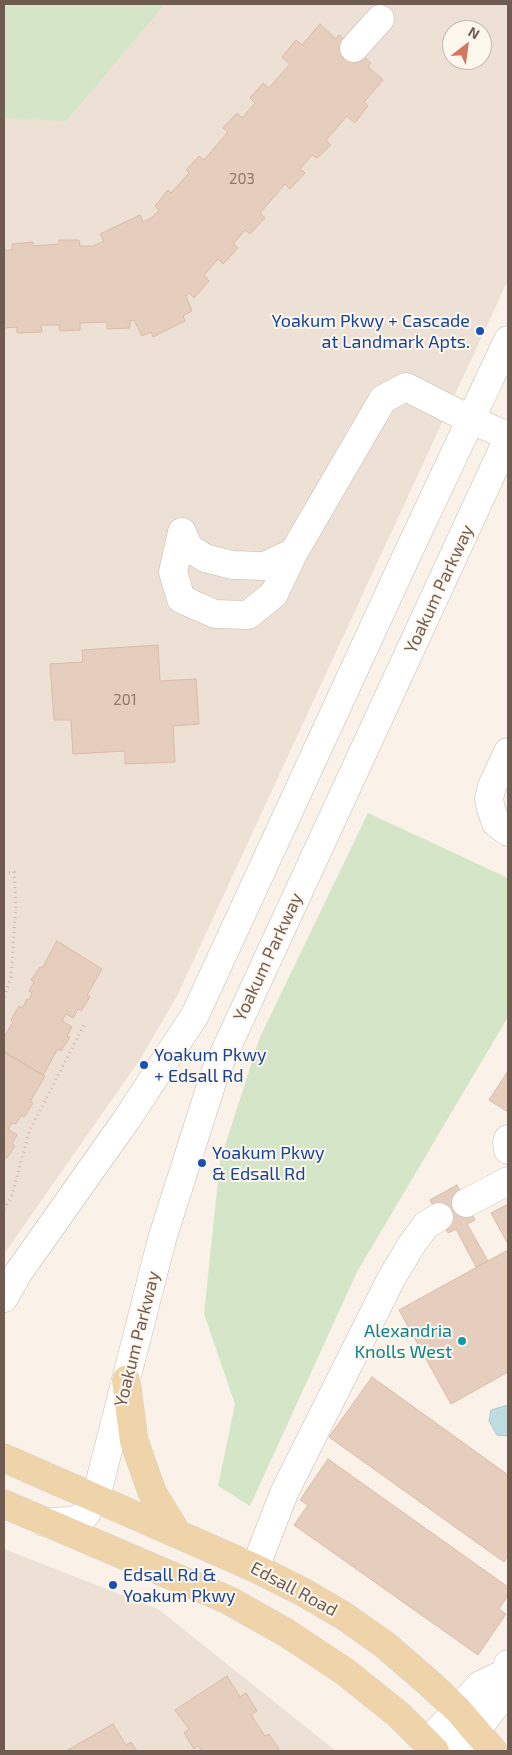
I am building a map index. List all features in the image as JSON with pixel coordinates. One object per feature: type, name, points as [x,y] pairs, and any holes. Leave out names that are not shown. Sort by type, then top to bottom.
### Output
[{"type":"main road","points":[[126,1380],[134,1441],[152,1492],[177,1533]]},
{"type":"main road","name":"Edsall Road","points":[[4,1458],[255,1568],[303,1592],[344,1616],[385,1645],[458,1710],[493,1751]]},
{"type":"main road","points":[[4,1504],[228,1600],[285,1632],[344,1672],[399,1715],[431,1747]]},
{"type":"street","points":[[354,48],[380,19]]},
{"type":"street","points":[[4,1298],[18,1273],[127,1119],[195,1015],[508,340]]},
{"type":"street","points":[[294,552],[265,566],[232,565],[205,558],[189,548],[182,532],[173,572],[181,599],[215,614],[248,615],[274,594],[294,552],[383,399],[406,387],[508,437]]},
{"type":"street","name":"Yoakum Parkway","points":[[45,1522],[71,1521],[80,1518],[86,1514],[96,1497],[162,1239],[215,1073],[508,437]]},
{"type":"street","points":[[508,752],[492,786],[489,799],[496,823],[508,832]]},
{"type":"street","points":[[508,1139],[508,1150]]},
{"type":"street","points":[[466,1203],[508,1181]]},
{"type":"street","points":[[255,1568],[276,1509],[391,1279],[426,1225],[439,1217]]},
{"type":"street","points":[[431,1747],[458,1710],[480,1685],[507,1669]]},
{"type":"street","points":[[456,1751],[476,1730],[501,1698],[507,1669]]},
{"type":"path","points":[[4,873],[14,872],[16,903],[11,977],[4,998]]},
{"type":"path","points":[[4,1209],[12,1195],[29,1132],[84,1025]]},
{"type":"shaded area","points":[[136,4],[508,4],[508,280],[177,996],[141,1058],[4,1254],[4,72]]},
{"type":"shaded area","points":[[4,1549],[158,1609],[336,1751],[4,1751]]},
{"type":"green space","points":[[4,4],[165,4],[66,121],[4,118]]},
{"type":"green space","points":[[368,813],[508,878],[508,1017],[357,1272],[250,1506],[218,1486],[235,1404],[204,1314],[220,1161],[260,1037]]},
{"type":"water","points":[[508,1405],[508,1436],[497,1435],[489,1421],[491,1410]]},
{"type":"building","points":[[320,24],[336,39],[339,35],[371,63],[368,67],[383,80],[364,102],[368,106],[355,123],[347,116],[326,140],[331,145],[317,158],[312,155],[300,169],[305,173],[290,189],[285,184],[260,213],[265,218],[250,234],[245,230],[233,244],[238,248],[223,264],[218,259],[204,275],[209,281],[194,298],[189,293],[186,296],[192,311],[183,316],[185,321],[153,337],[151,332],[142,336],[134,320],[130,321],[130,328],[107,329],[107,322],[80,323],[80,330],[60,331],[59,325],[41,325],[42,332],[17,333],[17,327],[4,328],[4,250],[12,250],[12,244],[33,242],[33,246],[59,244],[59,240],[79,240],[80,246],[93,246],[104,241],[100,234],[140,215],[143,222],[153,217],[159,210],[155,206],[168,190],[171,193],[189,173],[186,170],[199,156],[204,160],[228,132],[223,128],[237,113],[242,118],[255,103],[250,98],[263,83],[269,88],[290,64],[282,57],[296,40],[302,45]]},
{"type":"building","points":[[158,645],[160,681],[196,679],[199,724],[173,726],[175,762],[125,764],[125,751],[73,754],[71,720],[54,720],[50,664],[83,662],[82,650]]},
{"type":"building","points":[[57,941],[102,969],[87,995],[90,997],[81,1011],[78,1009],[73,1018],[66,1014],[62,1021],[72,1027],[67,1036],[70,1037],[61,1051],[58,1049],[43,1075],[4,1052],[4,1037],[13,1022],[11,1020],[19,1006],[22,1008],[27,999],[29,1000],[32,993],[29,991],[34,982],[31,980],[40,967],[42,968]]},
{"type":"building","points":[[4,1052],[45,1076],[30,1102],[33,1103],[24,1117],[21,1115],[16,1124],[12,1123],[8,1129],[17,1135],[12,1144],[15,1146],[7,1158],[4,1158]]},
{"type":"building","points":[[508,1071],[508,1112],[489,1100]]},
{"type":"building","points":[[457,1185],[475,1220],[467,1224],[488,1261],[476,1267],[456,1229],[448,1233],[430,1200]]},
{"type":"building","points":[[508,1204],[508,1244],[491,1213]]},
{"type":"building","name":"Alexandria Knolls West","points":[[508,1250],[508,1372],[451,1404],[399,1310]]},
{"type":"building","points":[[372,1377],[508,1475],[508,1556],[504,1562],[329,1437]]},
{"type":"building","points":[[328,1459],[508,1587],[508,1595],[499,1609],[506,1614],[478,1655],[294,1525],[308,1505],[300,1500]]},
{"type":"building","points":[[227,1676],[240,1697],[246,1693],[257,1711],[251,1715],[265,1736],[269,1734],[279,1749],[276,1751],[202,1751],[198,1746],[194,1749],[184,1733],[189,1729],[175,1710]]},
{"type":"building","points":[[113,1724],[126,1745],[131,1742],[137,1751],[66,1751]]},
{"type":"place","name":"Yoakum Pkwy + Cascade at Landmark Apts.","points":[[480,331]]},
{"type":"place","name":"Yoakum Pkwy + Edsall Rd","points":[[144,1065]]},
{"type":"place","name":"Yoakum Pkwy & Edsall Rd","points":[[202,1163]]},
{"type":"place","name":"Alexandria Knolls West","points":[[462,1341]]},
{"type":"place","name":"Edsall Rd & Yoakum Pkwy","points":[[113,1585]]}]
